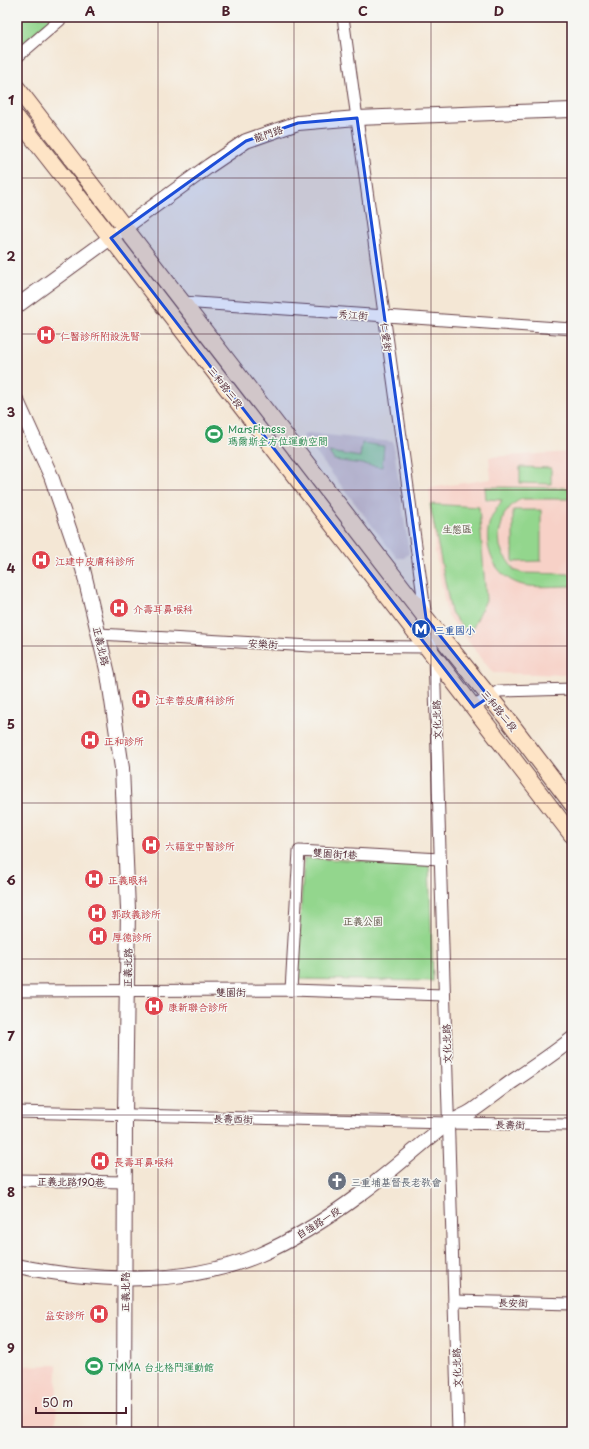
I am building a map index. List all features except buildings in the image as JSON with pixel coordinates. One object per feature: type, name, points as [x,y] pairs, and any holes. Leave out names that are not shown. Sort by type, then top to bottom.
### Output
[{"type":"main road","name":"三和路三段","points":[[17,88],[426,618]]},
{"type":"main road","name":"三和路三段","points":[[17,118],[430,652]]},
{"type":"main road","name":"三和路二段","points":[[426,618],[572,804]]},
{"type":"main road","name":"三和路二段","points":[[430,652],[572,835]]},
{"type":"street","points":[[17,57],[60,20],[60,17]]},
{"type":"street","name":"仁愛街","points":[[343,17],[430,652]]},
{"type":"street","name":"龍門路","points":[[17,306],[203,170],[246,141],[298,123],[357,118],[572,110]]},
{"type":"street","name":"秀江街","points":[[182,302],[572,329]]},
{"type":"street","name":"正義北路","points":[[17,401],[52,476],[83,569],[100,634],[108,674],[122,768],[128,909],[125,1115],[124,1432]]},
{"type":"street","name":"安樂街","points":[[100,634],[430,652]]},
{"type":"street","name":"文化北路","points":[[430,652],[440,859],[458,1432]]},
{"type":"street","points":[[474,707],[500,691],[572,689]]},
{"type":"street","name":"雙園街1巷","points":[[291,990],[299,851],[440,859]]},
{"type":"street","name":"雙園街","points":[[17,991],[291,990],[444,995]]},
{"type":"street","name":"自強路一段","points":[[17,1266],[61,1273],[124,1278],[159,1278],[199,1273],[238,1263],[259,1255],[315,1224],[360,1195],[448,1123],[472,1111],[572,1040]]},
{"type":"street","name":"長壽西街","points":[[17,1112],[448,1123]]},
{"type":"street","name":"長壽街","points":[[448,1123],[572,1125]]},
{"type":"street","name":"正義北路190巷","points":[[17,1180],[125,1182]]},
{"type":"street","name":"長安街","points":[[454,1301],[572,1304]]},
{"type":"highlighted area","points":[[357,118],[426,618],[489,697],[474,707],[111,238],[246,141],[298,123]]},
{"type":"shaded area","points":[[307,433],[393,442],[409,553],[404,558],[397,558],[303,436]]},
{"type":"shaded area","name":"三重國小","points":[[572,452],[572,675],[493,673],[447,614],[435,551],[429,488],[491,479],[489,457]]},
{"type":"shaded area","points":[[57,1365],[56,1432],[17,1432],[17,1366]]},
{"type":"green space","points":[[17,17],[51,17],[50,20],[17,48]]},
{"type":"green space","points":[[362,443],[384,446],[382,467],[334,460],[329,452],[360,457]]},
{"type":"green space","points":[[520,467],[551,468],[551,484],[520,483]]},
{"type":"green space","points":[[485,487],[572,488],[572,499],[520,499],[511,506],[504,515],[499,534],[500,546],[503,554],[514,570],[522,573],[572,574],[572,586],[540,587],[523,585],[514,582],[500,571],[491,556],[488,530],[490,522],[502,500],[486,499]]},
{"type":"green space","name":"生態區","points":[[430,504],[479,507],[486,600],[469,636],[451,612]]},
{"type":"green space","points":[[513,510],[541,510],[541,561],[513,562]]},
{"type":"green space","name":"正義公園","points":[[304,858],[429,864],[433,981],[296,979]]},
{"type":"place","name":"仁醫診所附設洗腎","points":[[46,335]]},
{"type":"place","name":"MarsFitness 瑪爾斯全方位運動空間","points":[[214,434]]},
{"type":"place","name":"江建中皮膚科診所","points":[[41,560]]},
{"type":"place","name":"介壽耳鼻喉科","points":[[119,608]]},
{"type":"place","name":"三重國小","points":[[421,629]]},
{"type":"place","name":"江幸蓉皮膚科診所","points":[[141,699]]},
{"type":"place","name":"正和診所","points":[[90,740]]},
{"type":"place","name":"六福堂中醫診所","points":[[151,845]]},
{"type":"place","name":"正義眼科","points":[[94,879]]},
{"type":"place","name":"郭政義診所","points":[[97,913]]},
{"type":"place","name":"厚德診所","points":[[98,936]]},
{"type":"place","name":"康新聯合診所","points":[[154,1006]]},
{"type":"place","name":"長壽耳鼻喉科","points":[[100,1161]]},
{"type":"place","name":"三重埔基督長老教會","points":[[337,1181]]},
{"type":"place","name":"益安診所","points":[[99,1314]]},
{"type":"place","name":"TMMA 台北格鬥運動館","points":[[94,1366]]}]
